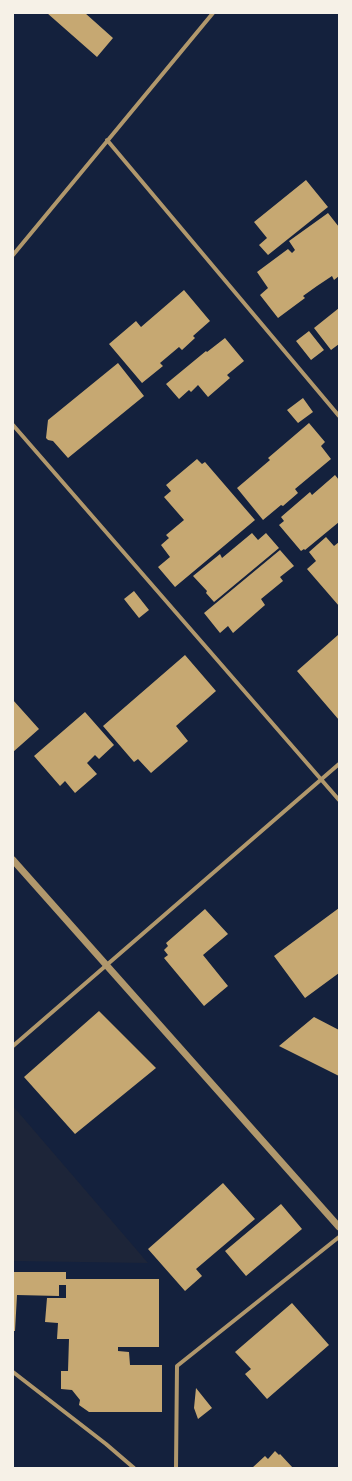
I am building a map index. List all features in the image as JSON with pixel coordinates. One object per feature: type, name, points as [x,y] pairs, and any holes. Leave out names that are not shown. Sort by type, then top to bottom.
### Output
[{"type":"street","points":[[13,255],[106,140],[213,13]]},
{"type":"street","points":[[106,140],[339,416]]},
{"type":"street","points":[[13,425],[339,800]]},
{"type":"street","points":[[13,1046],[339,764]]},
{"type":"street","points":[[13,860],[339,1227]]},
{"type":"street","points":[[176,1468],[177,1366],[339,1238]]},
{"type":"street","points":[[13,1372],[106,1444],[134,1468]]},
{"type":"shaded area","points":[[13,1106],[148,1263],[13,1261]]},
{"type":"building","points":[[47,13],[85,13],[113,38],[97,57]]},
{"type":"building","points":[[306,180],[328,207],[268,255],[259,245],[267,238],[254,222]]},
{"type":"building","points":[[328,213],[339,227],[339,276],[334,280],[332,276],[317,286],[303,296],[305,298],[278,318],[260,295],[268,288],[257,272],[288,249],[292,253],[295,250],[289,241]]},
{"type":"building","points":[[184,290],[210,321],[193,336],[195,338],[182,350],[179,347],[160,363],[163,366],[142,383],[109,344],[136,321],[141,327]]},
{"type":"building","points":[[339,308],[339,344],[331,350],[314,328]]},
{"type":"building","points":[[309,331],[324,350],[311,360],[296,341]]},
{"type":"building","points":[[225,338],[244,361],[227,375],[230,378],[208,397],[198,385],[191,392],[189,390],[179,399],[166,384],[206,351],[207,352]]},
{"type":"building","points":[[118,363],[144,396],[68,458],[53,441],[46,438],[48,420]]},
{"type":"building","points":[[303,398],[313,412],[298,423],[287,410]]},
{"type":"building","points":[[309,423],[325,442],[321,446],[331,459],[295,489],[298,493],[263,520],[237,488],[270,460],[268,458]]},
{"type":"building","points":[[197,459],[202,464],[205,462],[255,520],[175,587],[158,567],[170,557],[161,545],[169,538],[166,535],[184,520],[164,497],[171,491],[166,485]]},
{"type":"building","points":[[335,475],[339,480],[339,522],[305,550],[304,549],[301,551],[279,525],[284,521],[281,517],[310,492],[312,495]]},
{"type":"building","points":[[252,533],[258,540],[266,533],[279,548],[214,602],[206,593],[207,591],[193,576],[220,554],[222,558]]},
{"type":"building","points":[[326,537],[334,546],[339,542],[339,606],[307,569],[316,561],[309,552]]},
{"type":"building","points":[[280,550],[294,566],[280,577],[283,581],[261,599],[265,605],[233,633],[228,626],[220,633],[204,613]]},
{"type":"building","points":[[134,591],[149,610],[139,618],[124,599]]},
{"type":"building","points":[[338,635],[339,637],[339,720],[297,671]]},
{"type":"building","points":[[185,655],[216,691],[176,726],[188,741],[151,773],[138,759],[134,762],[103,726]]},
{"type":"building","points":[[13,700],[39,729],[13,752]]},
{"type":"building","points":[[85,712],[114,745],[99,759],[95,755],[87,763],[97,774],[75,793],[65,781],[60,786],[34,756]]},
{"type":"building","points":[[339,908],[339,973],[305,998],[274,956]]},
{"type":"building","points":[[205,909],[228,934],[203,955],[228,986],[204,1006],[164,958],[168,955],[164,950],[168,946],[166,943]]},
{"type":"building","points":[[99,1011],[156,1068],[75,1134],[24,1077]]},
{"type":"building","points":[[314,1017],[339,1030],[339,1076],[279,1046]]},
{"type":"building","points":[[223,1183],[255,1219],[196,1269],[202,1276],[185,1291],[148,1249]]},
{"type":"building","points":[[281,1204],[302,1229],[246,1276],[225,1251]]},
{"type":"building","points":[[13,1272],[66,1272],[66,1279],[159,1279],[159,1347],[118,1347],[118,1351],[129,1352],[130,1365],[162,1365],[162,1412],[89,1412],[79,1405],[80,1400],[72,1390],[61,1389],[61,1371],[68,1371],[69,1339],[57,1339],[58,1323],[45,1322],[47,1298],[66,1298],[66,1285],[59,1285],[59,1296],[17,1295],[15,1331],[13,1331]]},
{"type":"building","points":[[292,1303],[329,1345],[267,1399],[245,1374],[251,1369],[235,1352]]},
{"type":"building","points":[[196,1388],[212,1408],[198,1419],[194,1408]]},
{"type":"building","points":[[275,1451],[279,1455],[280,1454],[293,1468],[252,1468],[265,1456],[268,1459]]}]
